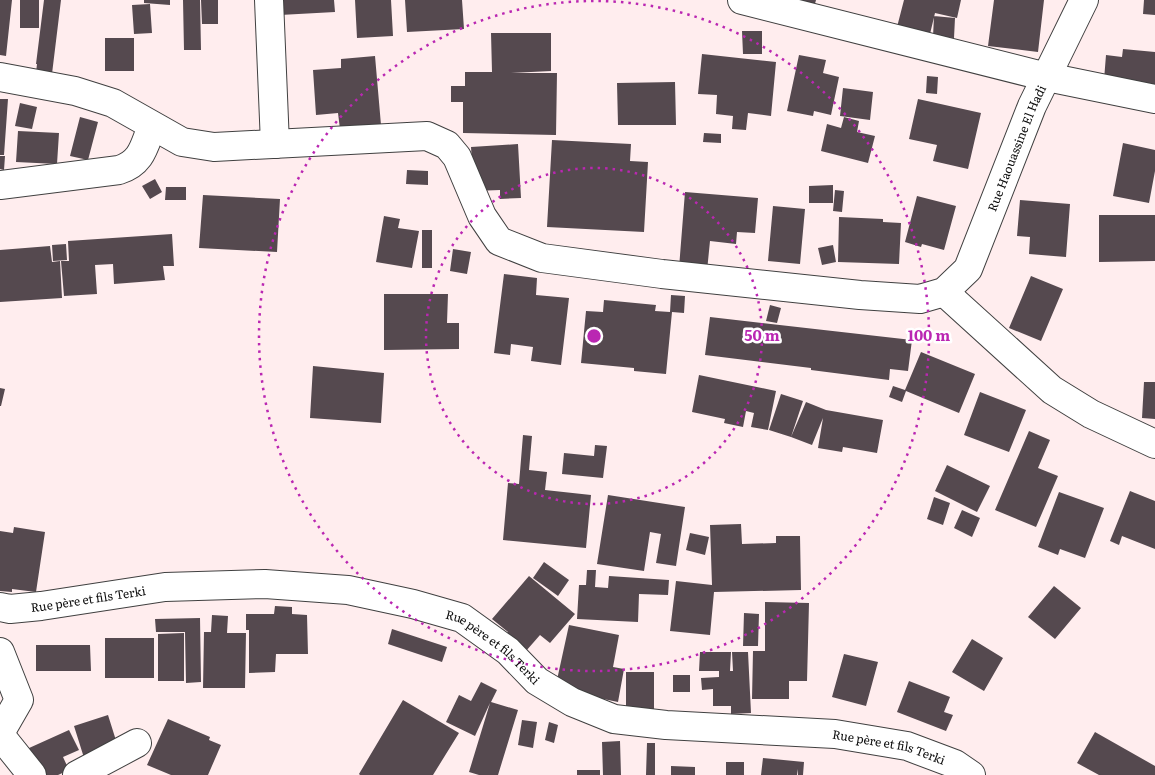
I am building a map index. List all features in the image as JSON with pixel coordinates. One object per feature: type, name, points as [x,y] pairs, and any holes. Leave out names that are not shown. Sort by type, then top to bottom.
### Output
[{"type":"street","points":[[269,0],[275,144]]},
{"type":"street","points":[[742,0],[1047,77],[1155,99]]},
{"type":"street","name":"Rue Haouassine El Hadi","points":[[944,292],[968,269],[1032,106],[1084,0]]},
{"type":"street","points":[[0,76],[75,91],[113,103],[182,142],[206,146],[427,136],[447,145],[457,158],[482,216],[499,241],[542,258],[662,274],[860,295],[920,299],[944,292],[1052,390],[1091,414],[1155,444]]},
{"type":"street","points":[[0,185],[130,167],[139,158],[152,126]]},
{"type":"street","name":"Rue père et fils Terki","points":[[0,608],[42,606],[165,587],[265,584],[348,590],[412,604],[462,618],[508,651],[537,681],[572,702],[614,719],[666,725],[835,734],[907,746],[955,764],[971,775]]},
{"type":"street","points":[[0,652],[19,700],[0,734],[32,775]]},
{"type":"street","points":[[76,775],[137,744]]},
{"type":"building","points":[[0,0],[12,0],[6,56],[0,55]]},
{"type":"building","points":[[20,0],[39,0],[39,28],[20,28]]},
{"type":"building","points":[[44,0],[61,0],[51,82],[35,81]]},
{"type":"building","points":[[144,0],[170,0],[170,5],[144,3]]},
{"type":"building","points":[[183,0],[200,0],[201,50],[184,50]]},
{"type":"building","points":[[201,0],[218,0],[218,24],[202,24]]},
{"type":"building","points":[[279,0],[334,0],[335,12],[280,15]]},
{"type":"building","points":[[355,0],[391,0],[393,36],[357,38]]},
{"type":"building","points":[[405,0],[462,0],[464,29],[407,32]]},
{"type":"building","points":[[796,0],[816,0],[813,11]]},
{"type":"building","points":[[904,0],[961,0],[957,18],[935,13],[930,34],[897,27]]},
{"type":"building","points":[[994,0],[1044,0],[1038,52],[988,46]]},
{"type":"building","points":[[1144,0],[1155,0],[1155,15],[1143,14]]},
{"type":"building","points":[[150,4],[152,33],[134,34],[132,5]]},
{"type":"building","points":[[934,16],[955,18],[954,38],[933,37]]},
{"type":"building","points":[[742,31],[762,31],[762,54],[743,54]]},
{"type":"building","points":[[491,33],[551,33],[551,71],[511,73],[557,73],[556,135],[463,133],[463,102],[451,102],[451,86],[465,86],[465,72],[492,72]]},
{"type":"building","points":[[105,38],[134,38],[134,71],[105,71]]},
{"type":"building","points":[[1123,49],[1155,52],[1155,86],[1104,80],[1106,55],[1122,57]]},
{"type":"building","points":[[702,54],[776,62],[771,116],[748,113],[746,130],[732,129],[733,116],[716,114],[717,95],[698,94]]},
{"type":"building","points":[[799,55],[826,60],[823,73],[839,77],[831,115],[814,111],[813,116],[787,111]]},
{"type":"building","points":[[375,56],[381,125],[340,129],[338,113],[316,115],[313,70],[341,68],[341,59]]},
{"type":"building","points":[[927,76],[938,77],[937,94],[926,93]]},
{"type":"building","points":[[675,82],[676,125],[618,125],[617,83]]},
{"type":"building","points":[[843,88],[873,92],[870,120],[840,116]]},
{"type":"building","points":[[0,99],[8,99],[4,155],[0,155]]},
{"type":"building","points":[[918,99],[981,113],[968,169],[933,161],[937,145],[909,139]]},
{"type":"building","points":[[20,103],[37,107],[32,129],[15,126]]},
{"type":"building","points":[[80,117],[98,122],[88,160],[70,156]]},
{"type":"building","points":[[844,117],[859,121],[857,132],[875,136],[868,163],[821,151],[827,124],[841,128]]},
{"type":"building","points":[[18,131],[59,133],[57,164],[16,162]]},
{"type":"building","points":[[704,133],[721,134],[721,143],[703,142]]},
{"type":"building","points":[[552,140],[631,144],[630,161],[648,162],[644,232],[547,227]]},
{"type":"building","points":[[1123,143],[1155,150],[1155,171],[1149,203],[1113,196]]},
{"type":"building","points":[[518,144],[521,198],[500,199],[500,190],[474,191],[471,147]]},
{"type":"building","points":[[0,156],[5,156],[4,170],[0,169]]},
{"type":"building","points":[[407,170],[428,171],[428,185],[406,184]]},
{"type":"building","points":[[155,179],[162,192],[150,199],[142,186]]},
{"type":"building","points":[[833,185],[833,203],[809,203],[809,186]]},
{"type":"building","points":[[166,187],[186,187],[186,200],[165,200]]},
{"type":"building","points":[[835,190],[844,191],[842,212],[833,211]]},
{"type":"building","points":[[685,192],[758,198],[755,233],[737,232],[736,244],[710,241],[707,271],[679,268]]},
{"type":"building","points":[[203,195],[280,199],[277,252],[199,248]]},
{"type":"building","points":[[917,196],[956,206],[944,250],[922,244],[921,247],[905,242]]},
{"type":"building","points":[[1020,200],[1070,204],[1066,257],[1029,254],[1030,237],[1017,236]]},
{"type":"building","points":[[773,206],[805,209],[800,264],[768,261]]},
{"type":"building","points":[[1099,215],[1155,215],[1155,261],[1099,262]]},
{"type":"building","points":[[384,216],[400,219],[398,228],[419,231],[412,268],[376,262]]},
{"type":"building","points":[[839,217],[883,219],[883,222],[901,223],[899,264],[838,262]]},
{"type":"building","points":[[422,230],[432,230],[432,268],[422,268]]},
{"type":"building","points":[[172,234],[174,266],[163,266],[165,280],[114,284],[113,264],[95,265],[97,294],[64,296],[61,261],[69,261],[68,241]]},
{"type":"building","points":[[66,244],[67,260],[53,261],[52,245]]},
{"type":"building","points":[[833,245],[836,262],[822,265],[818,248]]},
{"type":"building","points":[[50,246],[52,262],[60,261],[62,298],[0,302],[0,250]]},
{"type":"building","points":[[453,249],[471,252],[467,274],[450,271]]},
{"type":"building","points":[[504,274],[537,278],[536,295],[569,298],[561,365],[531,361],[533,347],[511,344],[510,355],[494,353]]},
{"type":"building","points":[[1031,276],[1063,289],[1041,341],[1009,328]]},
{"type":"building","points":[[384,294],[448,294],[447,323],[459,323],[459,349],[384,350]]},
{"type":"building","points":[[671,295],[685,296],[684,313],[672,312],[666,374],[634,371],[634,368],[581,363],[586,311],[603,312],[604,300],[656,305],[655,311],[670,312]]},
{"type":"building","points":[[770,305],[781,308],[777,323],[766,321]]},
{"type":"building","points":[[710,317],[912,340],[908,371],[890,369],[889,380],[705,355]]},
{"type":"building","points":[[921,352],[975,374],[959,413],[906,391],[902,402],[889,397],[893,386],[905,390]]},
{"type":"building","points":[[313,366],[384,373],[381,423],[310,418]]},
{"type":"building","points":[[699,375],[776,391],[768,430],[751,427],[754,413],[746,411],[743,427],[724,423],[725,419],[692,412]]},
{"type":"building","points":[[1144,382],[1155,382],[1155,419],[1142,418]]},
{"type":"building","points":[[0,388],[5,389],[1,406],[0,406]]},
{"type":"building","points":[[980,392],[1026,410],[1009,452],[964,435]]},
{"type":"building","points":[[781,394],[803,401],[791,437],[769,430]]},
{"type":"building","points":[[806,402],[826,410],[883,420],[877,453],[843,447],[842,452],[818,448],[823,418],[812,445],[791,437]]},
{"type":"building","points":[[1029,431],[1050,440],[1038,468],[1058,476],[1036,527],[995,510]]},
{"type":"building","points":[[523,435],[532,436],[529,470],[547,472],[545,490],[591,495],[586,548],[503,540],[508,483],[519,484]]},
{"type":"building","points":[[595,445],[607,446],[603,478],[562,474],[564,453],[594,456]]},
{"type":"building","points":[[947,465],[990,486],[977,512],[935,491]]},
{"type":"building","points":[[1130,491],[1155,501],[1155,549],[1122,536],[1119,545],[1110,541]]},
{"type":"building","points":[[1059,492],[1104,508],[1085,558],[1060,549],[1058,555],[1038,547]]},
{"type":"building","points":[[608,495],[685,507],[676,566],[656,563],[661,534],[650,532],[644,571],[597,564]]},
{"type":"building","points":[[934,497],[950,503],[943,525],[927,519]]},
{"type":"building","points":[[962,510],[980,518],[972,537],[954,528]]},
{"type":"building","points":[[741,524],[742,544],[776,543],[776,536],[800,536],[801,590],[714,592],[710,635],[670,631],[676,581],[712,585],[710,525]]},
{"type":"building","points":[[14,527],[45,532],[36,592],[12,589],[12,592],[0,591],[0,531],[13,533]]},
{"type":"building","points":[[690,533],[709,537],[705,555],[686,550]]},
{"type":"building","points":[[544,562],[569,580],[558,596],[533,578]]},
{"type":"building","points":[[587,570],[596,570],[595,587],[608,588],[609,576],[669,580],[668,595],[639,594],[638,622],[577,619],[579,585],[586,585]]},
{"type":"building","points":[[529,576],[575,614],[550,643],[540,635],[526,651],[492,619]]},
{"type":"building","points":[[1054,586],[1081,608],[1055,639],[1028,617]]},
{"type":"building","points":[[765,602],[809,603],[807,681],[789,681],[789,699],[752,699],[753,651],[765,651]]},
{"type":"building","points":[[275,606],[292,607],[292,614],[307,615],[308,654],[276,654],[275,672],[249,673],[249,630],[246,630],[246,614],[274,614]]},
{"type":"building","points":[[744,613],[759,614],[758,646],[743,646]]},
{"type":"building","points":[[212,615],[228,616],[227,633],[246,633],[245,688],[203,688],[204,632],[211,632]]},
{"type":"building","points":[[200,618],[201,682],[186,683],[185,632],[156,632],[155,619]]},
{"type":"building","points":[[569,625],[619,635],[613,667],[624,669],[618,702],[555,689]]},
{"type":"building","points":[[392,629],[447,647],[442,662],[388,644]]},
{"type":"building","points":[[184,633],[184,681],[158,681],[158,634]]},
{"type":"building","points":[[105,638],[154,638],[154,678],[105,678]]},
{"type":"building","points":[[972,639],[1003,658],[984,691],[952,672]]},
{"type":"building","points":[[36,645],[90,645],[91,671],[36,671]]},
{"type":"building","points":[[700,652],[731,652],[730,671],[733,671],[732,652],[748,652],[751,713],[731,714],[731,706],[713,706],[713,689],[702,690],[701,678],[719,677],[719,671],[699,671]]},
{"type":"building","points":[[844,654],[878,662],[866,706],[832,697]]},
{"type":"building","points":[[626,672],[654,672],[654,712],[626,711]]},
{"type":"building","points":[[673,675],[690,675],[690,692],[673,692]]},
{"type":"building","points":[[909,681],[950,697],[944,712],[953,715],[946,731],[897,712]]},
{"type":"building","points":[[481,682],[497,690],[491,702],[518,710],[498,775],[479,775],[469,772],[490,703],[475,736],[446,722],[459,695],[471,701]]},
{"type":"building","points":[[403,700],[459,733],[433,775],[360,775],[359,774]]},
{"type":"building","points":[[108,715],[119,750],[85,761],[74,726]]},
{"type":"building","points":[[168,719],[210,737],[209,740],[221,745],[208,775],[171,775],[147,765]]},
{"type":"building","points":[[522,720],[537,722],[533,748],[518,745]]},
{"type":"building","points":[[549,722],[558,725],[554,743],[545,740]]},
{"type":"building","points":[[69,730],[79,750],[63,757],[69,770],[58,775],[28,775],[18,753]]},
{"type":"building","points":[[1095,732],[1155,766],[1155,775],[1099,775],[1077,763]]},
{"type":"building","points":[[620,741],[621,775],[603,775],[602,742]]},
{"type":"building","points":[[647,743],[655,743],[655,775],[646,775]]},
{"type":"building","points":[[763,758],[804,762],[803,775],[798,775],[798,769],[797,775],[761,775]]},
{"type":"building","points":[[726,762],[744,762],[744,775],[726,775]]},
{"type":"building","points":[[671,766],[695,767],[695,775],[671,775]]},
{"type":"building","points":[[577,770],[600,770],[600,775],[577,775]]}]
